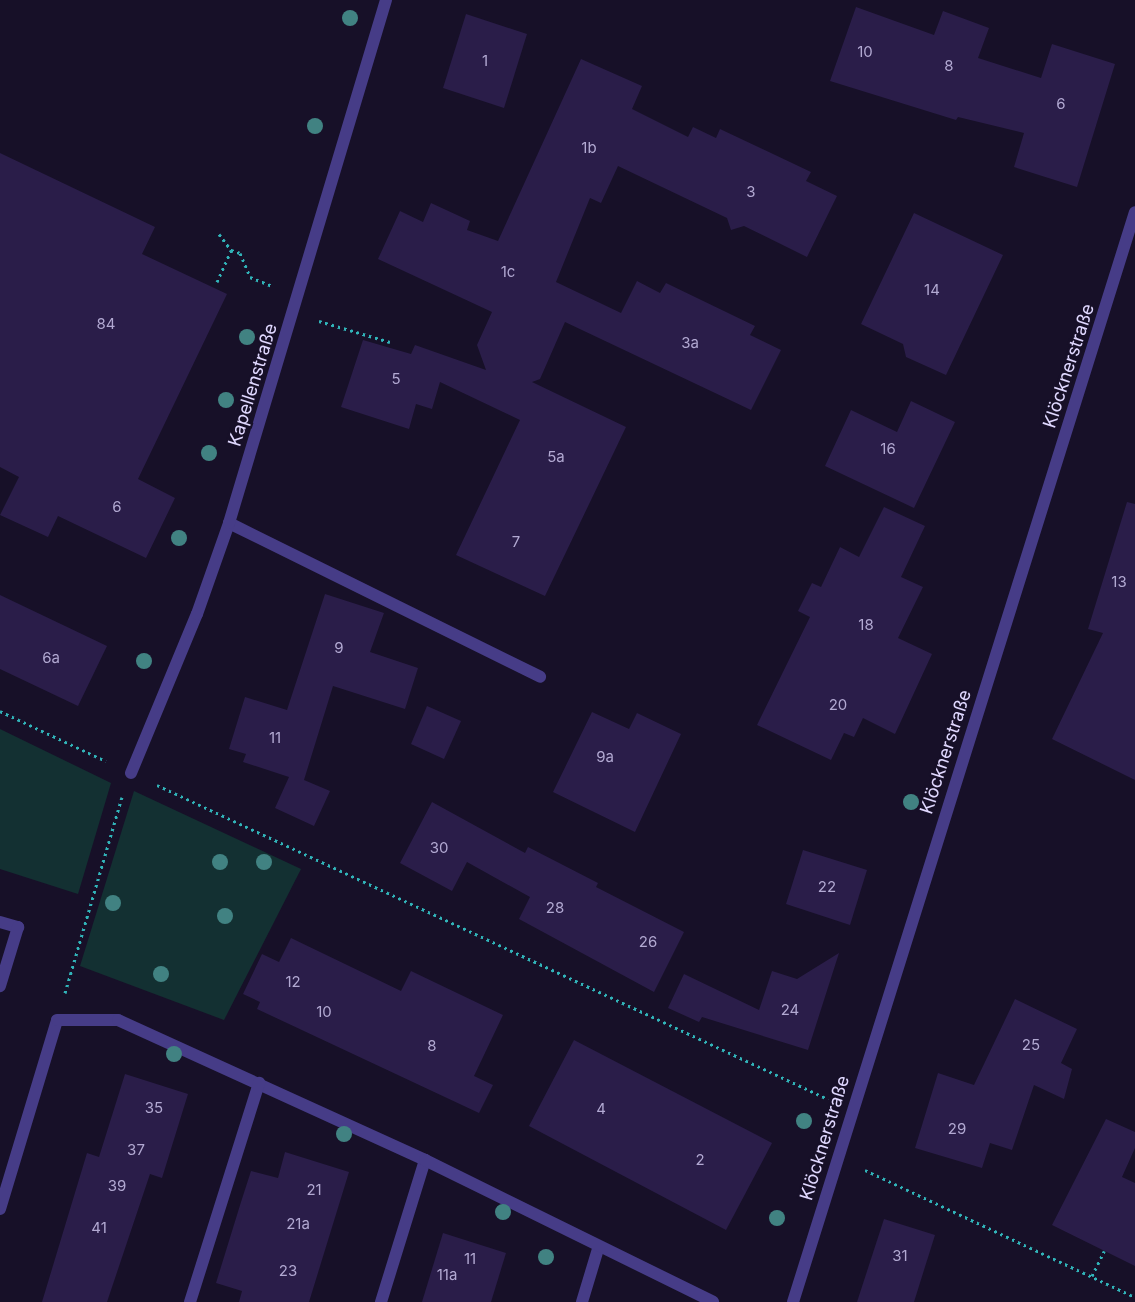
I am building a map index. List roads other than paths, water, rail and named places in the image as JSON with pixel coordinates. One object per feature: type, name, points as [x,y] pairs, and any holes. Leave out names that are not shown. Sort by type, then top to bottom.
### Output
[{"type":"street","name":"Kapellenstraße","points":[[131,773],[197,614],[229,523],[386,0]]},
{"type":"street","name":"Klöcknerstraße","points":[[793,1302],[851,1110],[1135,212]]},
{"type":"street","points":[[229,523],[540,677]]},
{"type":"street","points":[[0,922],[18,927],[0,986]]},
{"type":"street","points":[[0,1208],[57,1020],[118,1020],[425,1160],[598,1249],[712,1302]]},
{"type":"street","points":[[190,1302],[258,1083]]},
{"type":"street","points":[[381,1302],[425,1160]]},
{"type":"street","points":[[582,1302],[598,1249]]}]
